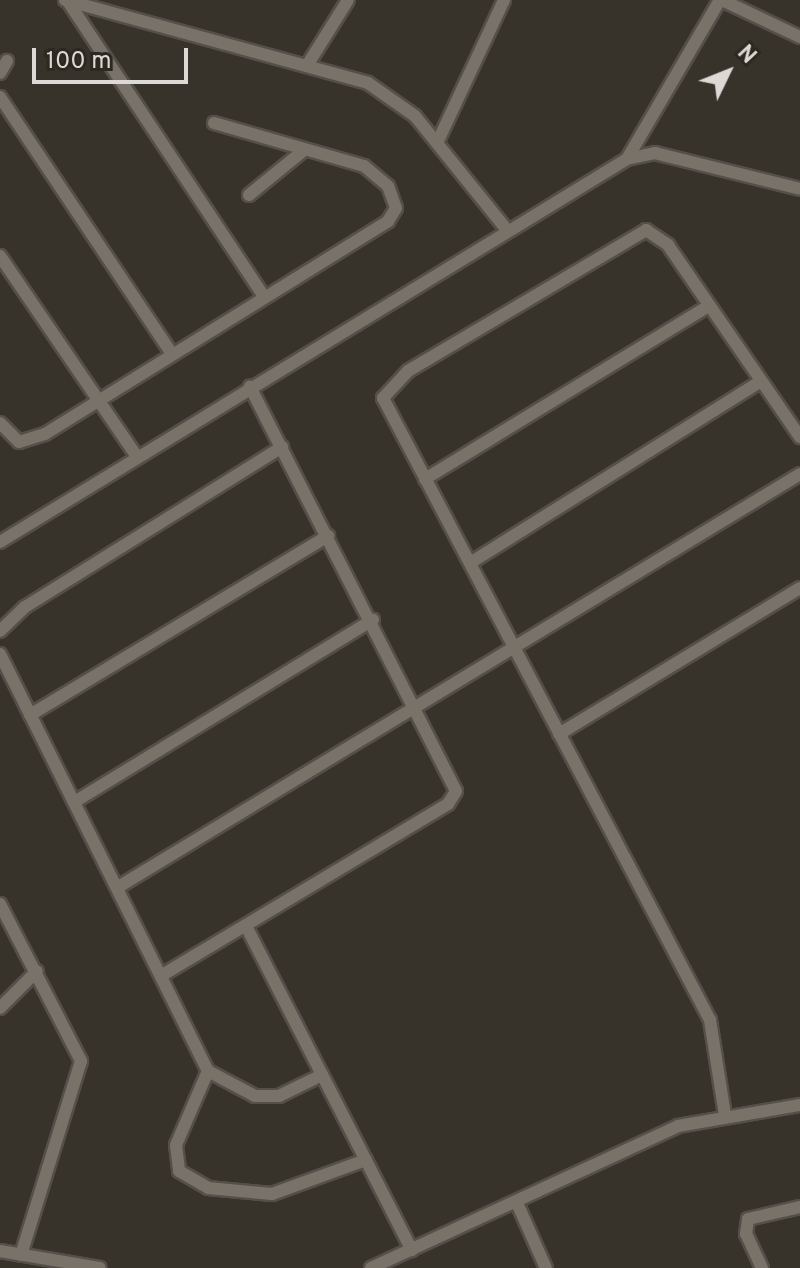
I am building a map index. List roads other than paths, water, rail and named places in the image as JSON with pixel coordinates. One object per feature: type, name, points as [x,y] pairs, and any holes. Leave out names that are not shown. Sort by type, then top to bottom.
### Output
[{"type":"street","points":[[308,64],[348,0]]},
{"type":"street","points":[[438,141],[504,0]]},
{"type":"street","points":[[627,159],[721,0],[800,37]]},
{"type":"street","points":[[72,1],[308,64],[389,96],[438,141],[507,230]]},
{"type":"street","points":[[72,1],[264,296]]},
{"type":"street","points":[[0,97],[171,352]]},
{"type":"street","points":[[0,423],[19,442],[30,442],[171,352],[388,221],[396,208],[388,186],[364,166],[214,123]]},
{"type":"street","points":[[249,195],[304,150]]},
{"type":"street","points":[[0,542],[250,386],[627,159],[655,153],[800,189]]},
{"type":"street","points":[[725,1115],[710,1020],[383,398],[408,371],[646,230],[668,245],[800,437]]},
{"type":"street","points":[[0,256],[137,457]]},
{"type":"street","points":[[425,479],[708,306]]},
{"type":"street","points":[[470,563],[760,382]]},
{"type":"street","points":[[164,974],[247,928],[452,800],[454,778],[250,386]]},
{"type":"street","points":[[0,631],[25,607],[282,447]]},
{"type":"street","points":[[120,886],[800,474]]},
{"type":"street","points":[[30,715],[328,536]]},
{"type":"street","points":[[559,734],[800,588]]},
{"type":"street","points":[[76,801],[373,620]]},
{"type":"street","points":[[0,654],[164,974],[208,1071],[255,1096],[279,1096],[322,1075]]},
{"type":"street","points":[[0,904],[78,1047],[81,1070],[21,1255]]},
{"type":"street","points":[[247,928],[412,1250]]},
{"type":"street","points":[[0,1008],[37,971]]},
{"type":"street","points":[[208,1071],[173,1159],[195,1184],[285,1193],[366,1160]]},
{"type":"street","points":[[371,1268],[678,1126],[725,1115],[800,1105]]},
{"type":"street","points":[[517,1203],[546,1268]]},
{"type":"street","points":[[762,1268],[746,1234],[748,1219],[800,1207]]},
{"type":"street","points":[[0,1251],[100,1268]]}]
